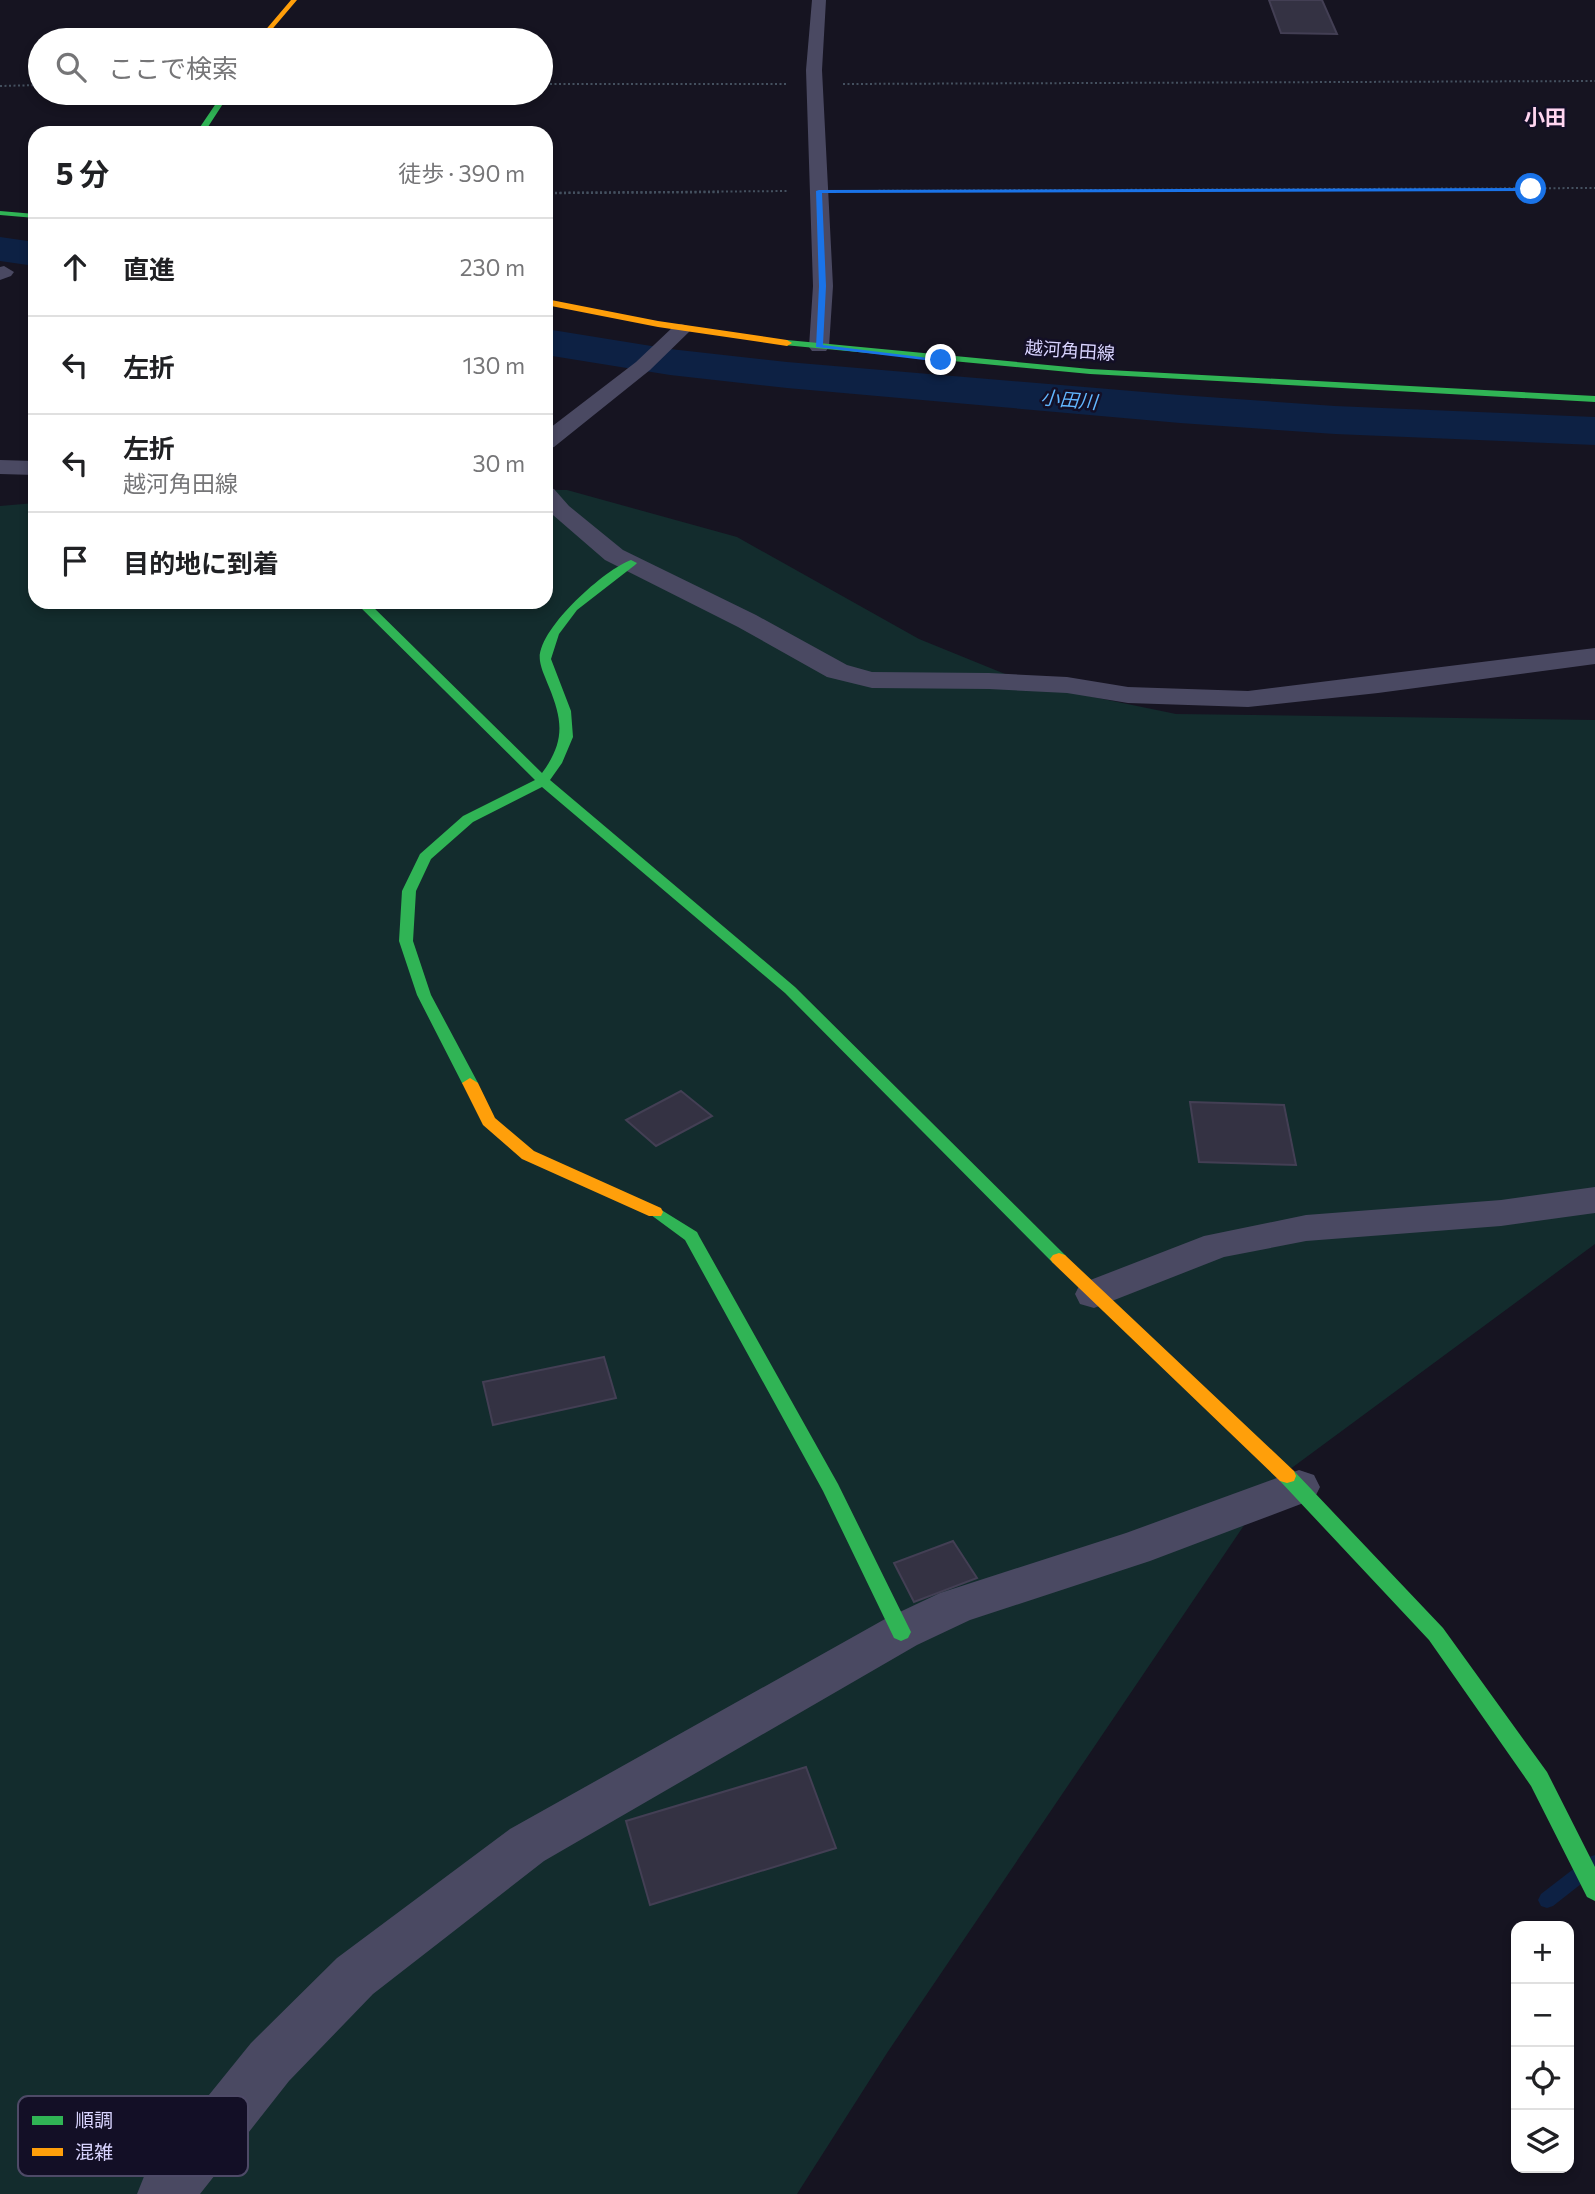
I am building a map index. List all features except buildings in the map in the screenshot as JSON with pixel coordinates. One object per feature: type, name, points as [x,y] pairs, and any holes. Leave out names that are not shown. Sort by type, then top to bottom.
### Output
[{"type":"street","points":[[270,28],[294,0]]},
{"type":"street","points":[[819,0],[814,84],[823,286],[820,347]]},
{"type":"street","points":[[205,126],[218,105]]},
{"type":"street","points":[[0,213],[28,215]]},
{"type":"street","name":"越河角田線","points":[[553,303],[681,330],[820,347],[1070,370],[1378,390],[1595,399]]},
{"type":"street","points":[[553,437],[643,366],[681,330]]},
{"type":"street","points":[[0,467],[28,468]]},
{"type":"street","points":[[553,502],[614,555],[747,621],[837,671],[872,680],[989,681],[1067,685],[1128,695],[1248,699],[1595,656]]},
{"type":"street","points":[[631,563],[573,608],[553,634],[545,659],[565,711],[568,737],[555,763],[543,780],[468,819],[425,857],[409,891],[406,941],[424,995],[489,1121],[528,1155],[662,1215],[691,1236],[831,1489],[901,1632]]},
{"type":"street","points":[[368,609],[543,780],[790,990],[1094,1294],[1299,1487],[1436,1634],[1539,1779],[1595,1890]]},
{"type":"street","points":[[1094,1294],[1217,1245],[1306,1228],[1501,1213],[1595,1200]]},
{"type":"street","points":[[243,2096],[270,2062],[355,1976],[527,1845],[901,1632],[956,1606],[1135,1548],[1299,1487]]},
{"type":"street","points":[[165,2194],[179,2176]]},
{"type":"path","points":[[553,84],[1595,81]]},
{"type":"path","points":[[0,86],[28,85]]},
{"type":"path","points":[[553,193],[1595,188]]},
{"type":"green space","points":[[553,490],[567,490],[737,537],[919,639],[1030,684],[1176,714],[1595,720],[1595,1244],[1274,1481],[887,2053],[797,2194],[0,2194],[0,506],[28,504],[28,609],[553,609]]},
{"type":"waterway","name":"小田川","points":[[0,249],[28,253]]},
{"type":"waterway","name":"小田川","points":[[553,343],[670,362],[787,375],[1180,409],[1335,420],[1595,431]]},
{"type":"waterway","points":[[1547,1900],[1595,1863]]},
{"type":"traffic: fast","points":[[205,126],[218,105]]},
{"type":"traffic: fast","points":[[0,213],[28,215]]},
{"type":"traffic: fast","points":[[787,343],[1090,372],[1595,399]]},
{"type":"traffic: fast","points":[[470,1083],[424,995],[406,941],[409,891],[425,857],[468,819],[543,781],[556,763],[567,737],[565,711],[545,659],[553,634],[573,608],[631,563]]},
{"type":"traffic: fast","points":[[368,609],[543,781],[790,990],[1059,1259]]},
{"type":"traffic: fast","points":[[655,1212],[691,1236],[831,1489],[901,1632]]},
{"type":"traffic: fast","points":[[1287,1476],[1436,1634],[1539,1779],[1595,1890]]},
{"type":"traffic: slow","points":[[270,28],[294,0]]},
{"type":"traffic: slow","points":[[553,303],[658,324],[787,343]]},
{"type":"traffic: slow","points":[[470,1083],[489,1121],[528,1155],[655,1212]]},
{"type":"traffic: slow","points":[[1059,1259],[1287,1476]]},
{"type":"district","name":"小田","points":[[1545,116]]},
{"type":"route","points":[[941,360],[820,347],[823,286],[819,191],[1531,189]]}]
